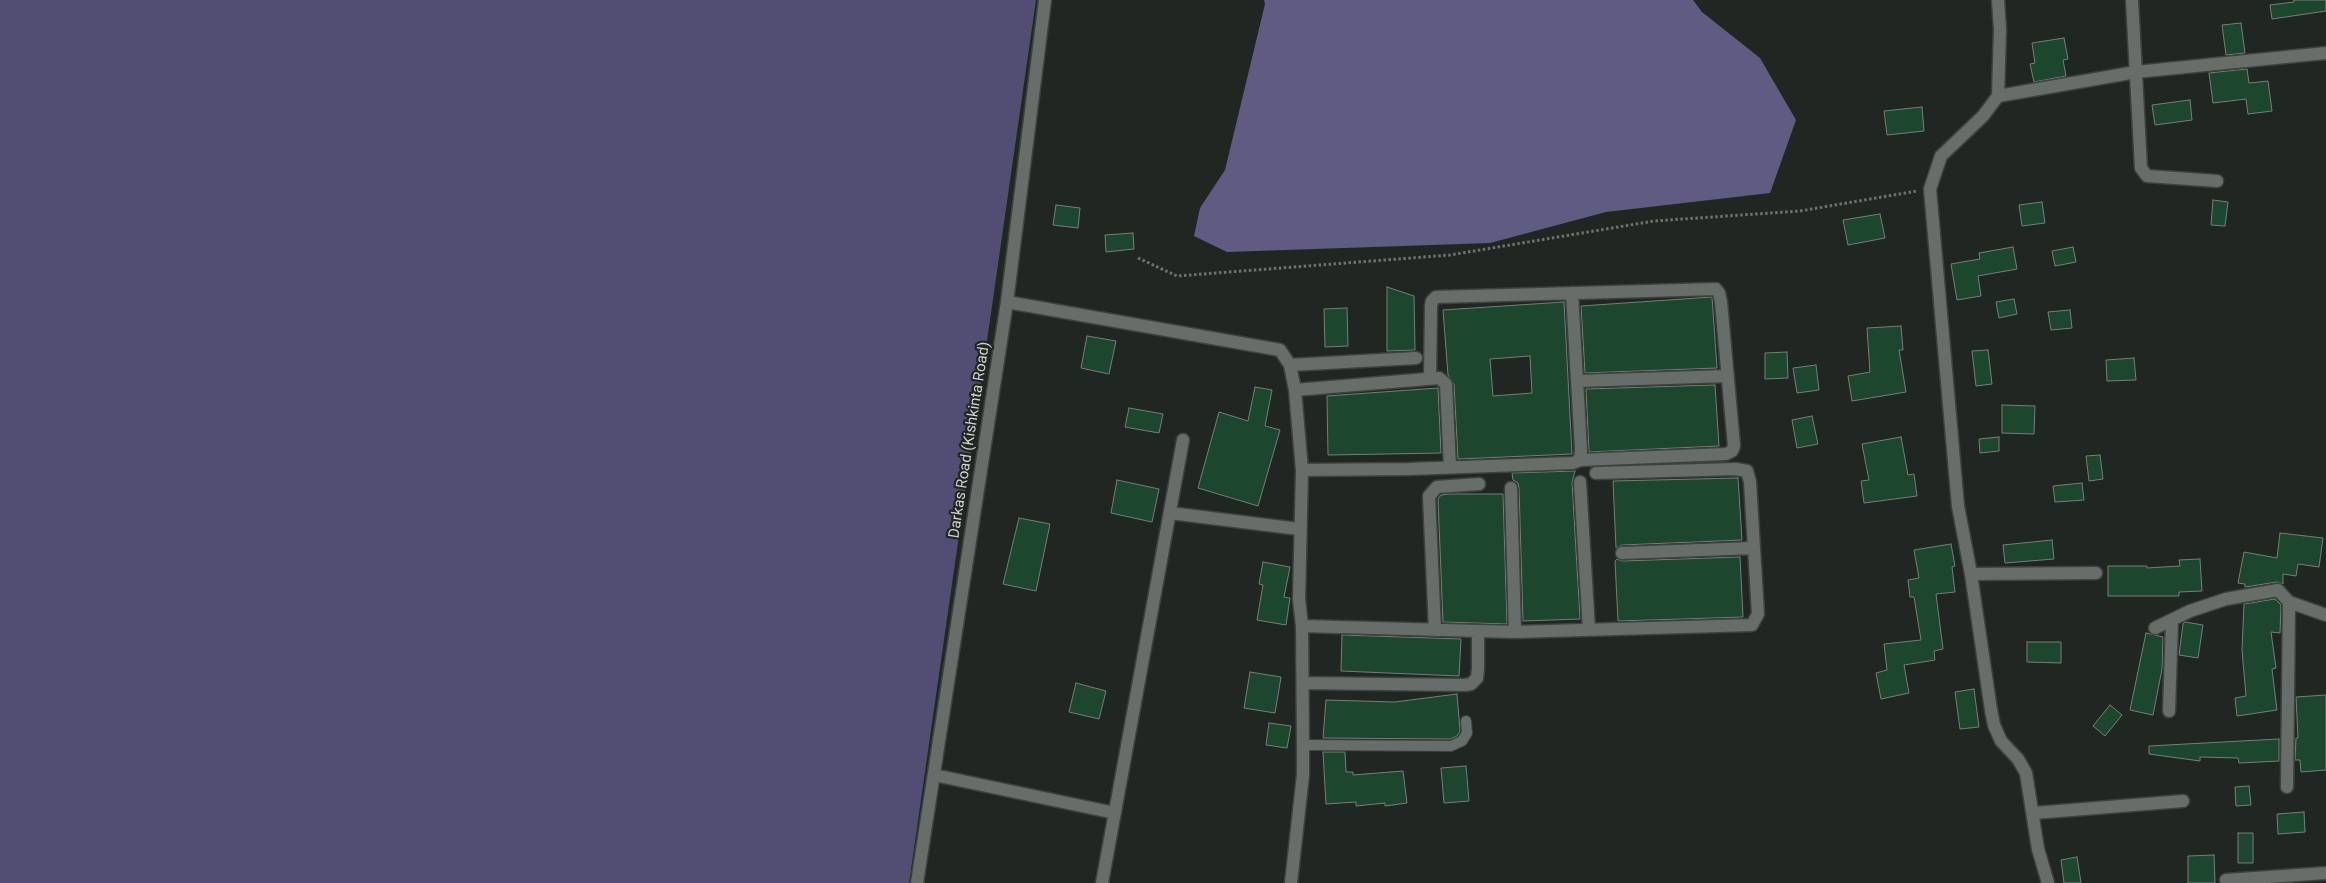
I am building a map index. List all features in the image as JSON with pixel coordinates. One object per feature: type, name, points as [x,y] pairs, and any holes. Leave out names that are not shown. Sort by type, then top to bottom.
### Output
[{"type":"street","name":"Darkas Road (Kishkinta Road)","points":[[918,883],[1007,302],[1045,0]]},
{"type":"street","points":[[1998,0],[2000,28],[1998,96],[1983,116],[1941,156],[1930,189],[1958,506],[1971,574],[1994,725],[2001,741],[2018,759],[2026,773],[2034,813],[2038,849],[2048,883]]},
{"type":"street","points":[[2132,0],[2141,168],[2147,176],[2217,181]]},
{"type":"street","points":[[1998,96],[2136,72],[2326,53]]},
{"type":"street","points":[[1302,470],[1573,463],[1580,460],[1726,454],[1732,451],[1734,446],[1722,302],[1716,289],[1436,297],[1432,301],[1431,306],[1430,378]]},
{"type":"street","points":[[1572,292],[1578,381],[1580,460]]},
{"type":"street","points":[[1007,302],[1280,350],[1290,365],[1295,390],[1302,470],[1299,529],[1299,599],[1302,626],[1303,684],[1303,775],[1291,883]]},
{"type":"street","points":[[1290,365],[1416,358]]},
{"type":"street","points":[[1578,381],[1728,376]]},
{"type":"street","points":[[1295,390],[1439,378],[1446,384],[1450,467]]},
{"type":"street","points":[[1102,883],[1184,440]]},
{"type":"street","points":[[1302,626],[1515,632],[1752,624],[1758,614],[1749,474],[1744,470],[1596,473]]},
{"type":"street","points":[[1580,482],[1589,630]]},
{"type":"street","points":[[1435,630],[1430,496],[1437,487],[1479,484]]},
{"type":"street","points":[[1511,488],[1515,632]]},
{"type":"street","points":[[1170,513],[1299,529]]},
{"type":"street","points":[[1622,553],[1754,548]]},
{"type":"street","points":[[1971,574],[2096,573]]},
{"type":"street","points":[[2154,628],[2226,599],[2278,590],[2289,602],[2326,615]]},
{"type":"street","points":[[2287,786],[2289,602]]},
{"type":"street","points":[[2169,711],[2172,620]]},
{"type":"street","points":[[1303,684],[1471,684],[1477,678],[1478,631]]},
{"type":"street","points":[[934,775],[1115,812]]},
{"type":"street","points":[[2034,813],[2183,801]]},
{"type":"street","points":[[2226,883],[2226,880],[2326,873]]},
{"type":"lane","points":[[1303,745],[1452,746],[1462,741],[1467,733],[1466,721]]},
{"type":"path","points":[[1138,258],[1177,276],[1450,255],[1654,221],[1800,211],[1930,189]]},
{"type":"shaded area","points":[[0,0],[1036,0],[909,883],[0,883]]},
{"type":"shaded area","points":[[1264,0],[1693,0],[1702,12],[1760,58],[1796,120],[1770,193],[1606,212],[1490,243],[1227,252],[1194,236],[1200,208],[1225,170],[1265,4]]},
{"type":"building","points":[[2294,0],[2326,0],[2326,11],[2272,19],[2270,5],[2294,2]]},
{"type":"building","points":[[2241,23],[2245,53],[2226,55],[2222,25]]},
{"type":"building","points":[[2064,38],[2068,59],[2063,60],[2066,76],[2034,82],[2030,64],[2035,63],[2032,43]]},
{"type":"building","points":[[2247,69],[2249,83],[2268,81],[2272,111],[2248,114],[2246,99],[2213,103],[2209,73]]},
{"type":"building","points":[[2190,100],[2192,120],[2155,125],[2152,105]]},
{"type":"building","points":[[1922,107],[1924,131],[1887,135],[1884,111]]},
{"type":"building","points":[[2213,200],[2228,202],[2225,226],[2211,225]]},
{"type":"building","points":[[2042,202],[2045,223],[2022,226],[2019,205]]},
{"type":"building","points":[[1056,205],[1080,208],[1078,228],[1053,225]]},
{"type":"building","points":[[1880,214],[1885,238],[1848,245],[1843,220]]},
{"type":"building","points":[[1133,233],[1134,249],[1106,252],[1105,235]]},
{"type":"building","points":[[2013,247],[2017,269],[1978,276],[1981,296],[1957,300],[1951,264],[1980,259],[1979,253]]},
{"type":"building","points":[[2073,247],[2076,262],[2055,266],[2052,251]]},
{"type":"building","points":[[1387,287],[1414,296],[1415,350],[1387,351]]},
{"type":"building","points":[[1712,297],[1717,368],[1585,373],[1581,306]]},
{"type":"building","points":[[2014,299],[2017,314],[1999,318],[1996,302]]},
{"type":"building","points":[[1564,302],[1572,454],[1458,459],[1454,384],[1448,375],[1443,310]],"holes":[[[1530,356],[1532,393],[1493,396],[1490,359]]]},
{"type":"building","points":[[1347,308],[1348,346],[1325,347],[1324,309]]},
{"type":"building","points":[[2070,310],[2072,328],[2051,330],[2048,312]]},
{"type":"building","points":[[1901,326],[1903,350],[1899,350],[1906,392],[1852,401],[1848,376],[1870,372],[1867,328]]},
{"type":"building","points":[[1087,336],[1116,341],[1109,374],[1081,368]]},
{"type":"building","points":[[1988,350],[1992,384],[1976,386],[1972,351]]},
{"type":"building","points":[[1787,352],[1788,378],[1765,379],[1765,353]]},
{"type":"building","points":[[2134,358],[2136,380],[2107,381],[2106,360]]},
{"type":"building","points":[[1816,365],[1819,390],[1797,393],[1793,368]]},
{"type":"building","points":[[1715,385],[1719,446],[1589,452],[1586,389]]},
{"type":"building","points":[[1255,387],[1272,390],[1265,426],[1280,430],[1258,506],[1198,488],[1219,412],[1248,421]]},
{"type":"building","points":[[1438,388],[1441,453],[1328,455],[1327,396]]},
{"type":"building","points":[[2002,405],[2035,406],[2034,434],[2002,433]]},
{"type":"building","points":[[1129,408],[1163,414],[1159,433],[1125,427]]},
{"type":"building","points":[[1812,416],[1818,444],[1797,448],[1792,420]]},
{"type":"building","points":[[1901,437],[1908,475],[1914,474],[1917,496],[1864,503],[1861,481],[1869,480],[1862,444]]},
{"type":"building","points":[[1999,437],[1999,451],[1980,453],[1979,439]]},
{"type":"building","points":[[2100,455],[2103,479],[2089,481],[2086,456]]},
{"type":"building","points":[[1575,471],[1572,482],[1580,619],[1523,621],[1519,488],[1518,483],[1513,480],[1512,473]]},
{"type":"building","points":[[1738,478],[1742,540],[1622,545],[1616,548],[1613,481]]},
{"type":"building","points":[[1117,480],[1159,489],[1152,522],[1111,513]]},
{"type":"building","points":[[2082,483],[2084,500],[2055,502],[2053,486]]},
{"type":"building","points":[[1503,494],[1507,624],[1443,622],[1438,499],[1441,495]]},
{"type":"building","points":[[1019,518],[1050,524],[1036,591],[1003,584]]},
{"type":"building","points":[[2280,533],[2323,538],[2319,567],[2298,564],[2296,576],[2283,574],[2283,584],[2277,582],[2245,587],[2245,584],[2238,583],[2244,552],[2277,558]]},
{"type":"building","points":[[2052,540],[2054,559],[2005,563],[2003,545]]},
{"type":"building","points":[[1951,544],[1955,566],[1952,567],[1955,592],[1936,594],[1943,649],[1934,651],[1935,660],[1904,665],[1909,693],[1881,699],[1876,673],[1887,670],[1884,644],[1921,640],[1914,597],[1910,597],[1908,580],[1919,578],[1914,550]]},
{"type":"building","points":[[1740,557],[1743,617],[1618,621],[1615,561],[1617,559],[1622,561]]},
{"type":"building","points":[[2200,559],[2202,591],[2179,592],[2179,596],[2108,596],[2108,566],[2147,566],[2147,568],[2180,566],[2179,560]]},
{"type":"building","points":[[1263,562],[1290,567],[1284,597],[1290,598],[1286,625],[1257,620],[1263,585],[1259,584]]},
{"type":"building","points":[[2275,599],[2281,605],[2280,633],[2271,632],[2276,668],[2272,669],[2277,710],[2237,716],[2235,698],[2246,696],[2242,650],[2244,604]]},
{"type":"building","points":[[2185,622],[2203,625],[2198,658],[2179,655],[2183,624]]},
{"type":"building","points":[[2146,633],[2163,637],[2162,669],[2153,715],[2130,710]]},
{"type":"building","points":[[1342,635],[1461,639],[1459,676],[1341,671]]},
{"type":"building","points":[[2027,642],[2061,642],[2061,663],[2027,662]]},
{"type":"building","points":[[1250,672],[1281,677],[1275,713],[1244,708]]},
{"type":"building","points":[[1076,683],[1106,691],[1099,719],[1069,712]]},
{"type":"building","points":[[1974,689],[1979,727],[1960,729],[1955,692]]},
{"type":"building","points":[[1457,694],[1460,731],[1457,736],[1450,739],[1323,738],[1326,700],[1395,702]]},
{"type":"building","points":[[2326,695],[2326,770],[2301,772],[2300,760],[2295,760],[2296,738],[2298,738],[2296,697]]},
{"type":"building","points":[[2110,705],[2122,715],[2105,736],[2093,726]]},
{"type":"building","points":[[1269,723],[1291,726],[1287,748],[1266,745]]},
{"type":"building","points":[[2279,739],[2279,761],[2239,763],[2238,758],[2200,757],[2200,761],[2149,754],[2149,746]]},
{"type":"building","points":[[1323,752],[1345,752],[1346,772],[1353,772],[1353,775],[1403,771],[1407,803],[1385,806],[1385,803],[1356,806],[1356,802],[1326,804]]},
{"type":"building","points":[[1466,766],[1469,801],[1444,803],[1441,768]]},
{"type":"building","points":[[2249,786],[2251,805],[2236,806],[2235,787]]},
{"type":"building","points":[[2304,812],[2305,832],[2278,834],[2277,814]]},
{"type":"building","points":[[2238,833],[2253,833],[2253,863],[2238,863]]},
{"type":"building","points":[[2214,855],[2215,883],[2188,883],[2188,856]]},
{"type":"building","points":[[2077,857],[2081,883],[2064,883],[2061,860]]}]
